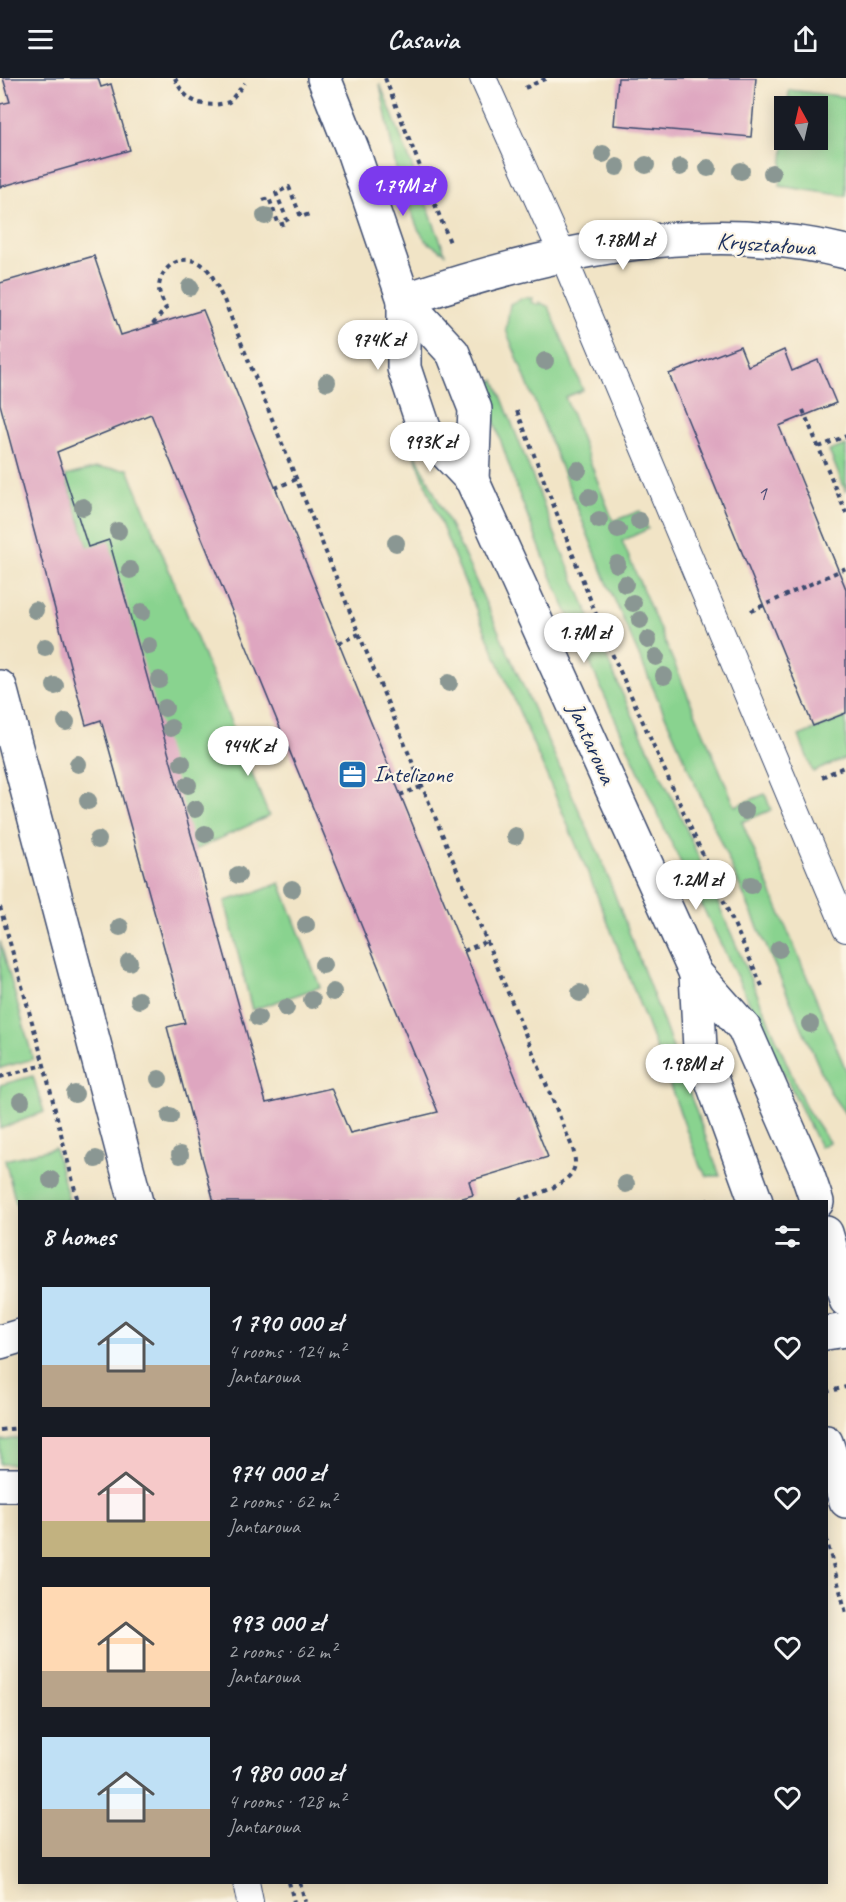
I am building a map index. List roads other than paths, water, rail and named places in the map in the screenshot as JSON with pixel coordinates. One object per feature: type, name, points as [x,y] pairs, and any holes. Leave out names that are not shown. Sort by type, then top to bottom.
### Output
[{"type":"street","name":"Jantarowa","points":[[324,78],[353,151],[404,300],[404,368],[425,431],[472,480],[696,974],[744,1028],[805,1167],[816,1200]]},
{"type":"street","name":"Kryształowa","points":[[404,300],[465,280],[563,256],[624,245],[694,239],[740,239],[811,245],[846,252]]},
{"type":"street","name":"Jantarowa","points":[[404,300],[453,353],[475,409],[472,480]]},
{"type":"street","points":[[0,687],[135,1200]]},
{"type":"street","name":"Jantarowa","points":[[696,974],[700,1048],[755,1200]]},
{"type":"street","points":[[828,1240],[839,1278]]},
{"type":"street","points":[[828,1333],[846,1330]]},
{"type":"street","points":[[0,1342],[18,1337]]},
{"type":"street","points":[[828,1448],[846,1501]]},
{"type":"street","points":[[0,1485],[18,1485]]},
{"type":"lane","points":[[483,78],[563,256],[846,929]]},
{"type":"lane","points":[[246,1884],[250,1902]]},
{"type":"place","name":"Intelizone","points":[[352,774]]}]
